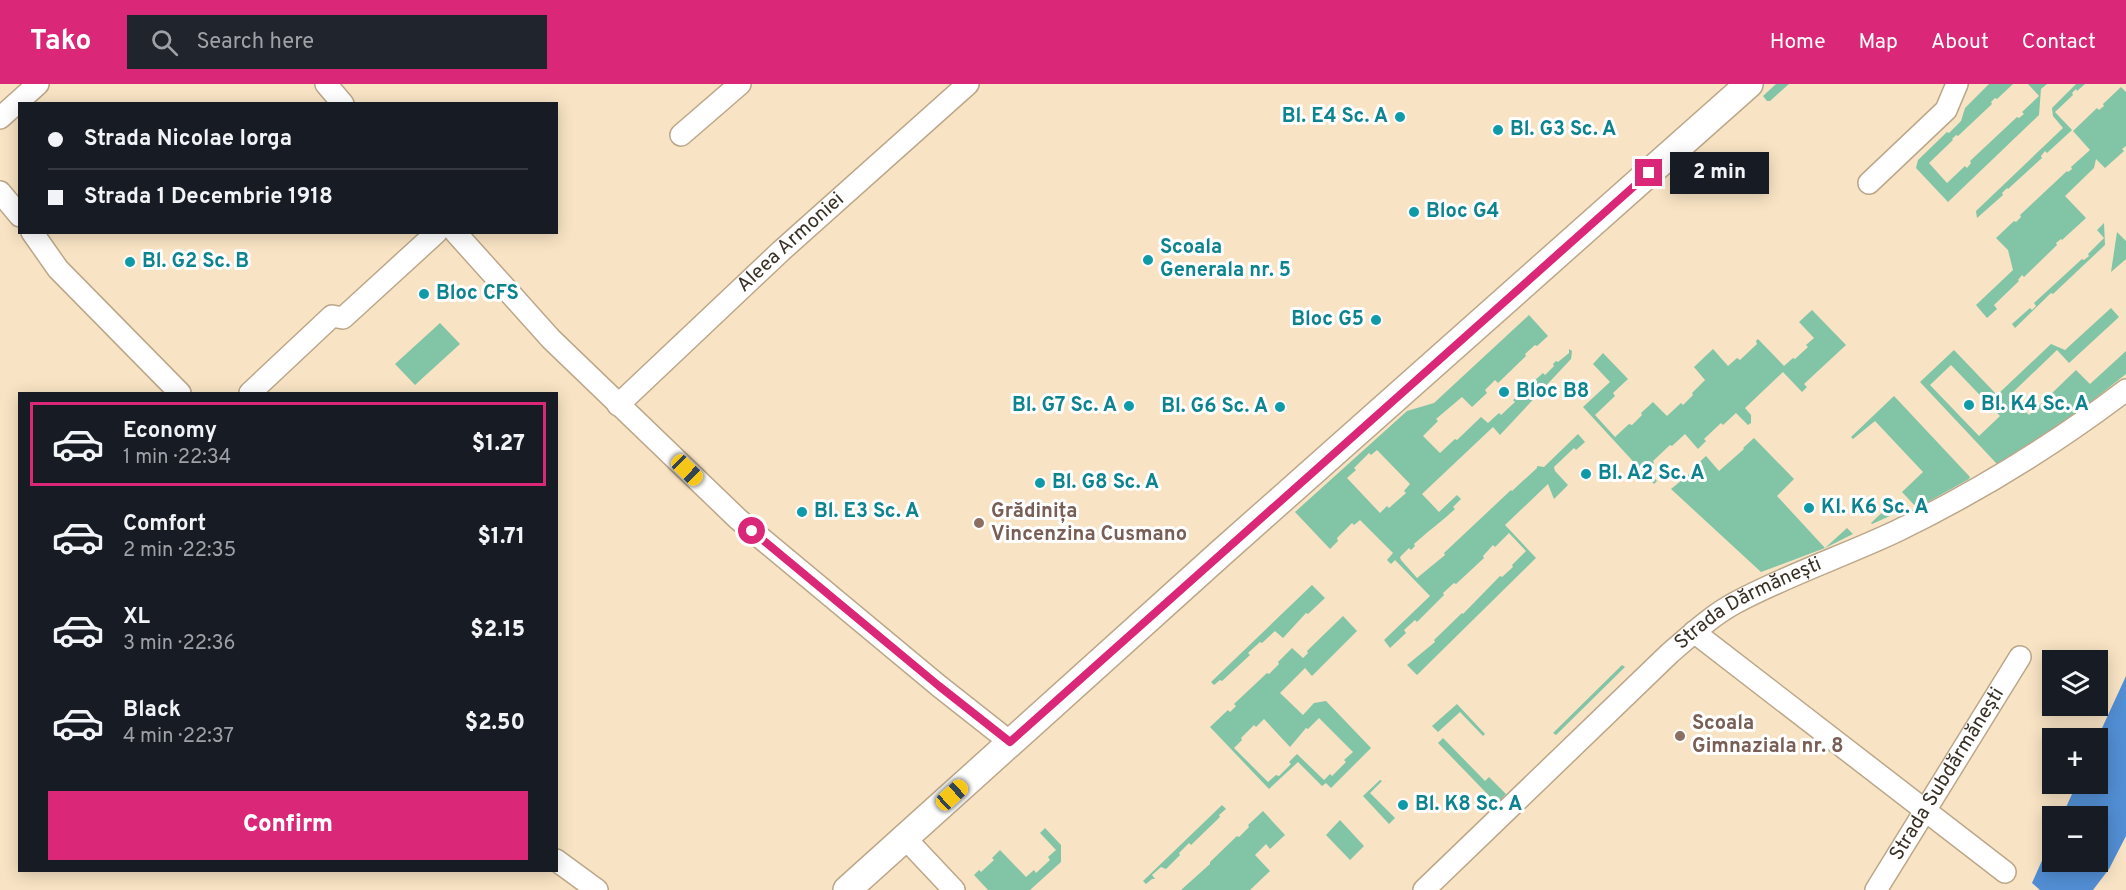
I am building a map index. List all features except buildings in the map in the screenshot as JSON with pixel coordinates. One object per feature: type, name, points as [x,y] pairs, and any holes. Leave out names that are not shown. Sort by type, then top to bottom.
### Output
[{"type":"main road","points":[[847,890],[1749,84]]},
{"type":"street","points":[[0,118],[38,84]]},
{"type":"street","points":[[326,84],[341,102]]},
{"type":"street","points":[[681,135],[740,84]]},
{"type":"street","name":"Aleea Armoniei","points":[[618,405],[781,251],[968,84]]},
{"type":"street","points":[[1869,183],[1946,110],[1957,84]]},
{"type":"street","points":[[0,192],[18,214]]},
{"type":"street","points":[[33,234],[58,269],[179,392]]},
{"type":"street","points":[[251,392],[332,316],[344,318],[435,234]]},
{"type":"street","points":[[457,234],[551,339],[738,519],[1010,742]]},
{"type":"street","name":"Strada Dărmănești","points":[[1424,890],[1694,632],[1734,603],[1900,529],[1987,483],[2047,448],[2126,390]]},
{"type":"street","points":[[1694,632],[2005,872]]},
{"type":"street","name":"Strada Subdărmănești","points":[[1876,890],[2020,657]]},
{"type":"street","points":[[905,838],[954,890]]},
{"type":"street","points":[[558,861],[597,890]]},
{"type":"green space","points":[[1776,84],[1789,84],[1770,101],[1767,101],[1763,96]]},
{"type":"green space","points":[[1989,84],[2013,84],[1997,99],[1995,98],[1992,104],[1958,136],[1956,135],[1929,163],[1947,183],[1965,166],[1967,168],[1970,161],[2017,117],[2024,114],[2022,112],[2039,96],[2028,84],[2047,84],[2041,89],[2039,115],[1948,202],[1916,168],[1918,160],[1961,121],[1965,108]]},
{"type":"green space","points":[[2076,84],[2085,84],[2077,91],[2076,89],[2073,95],[2055,112],[2072,130],[2047,153],[2045,151],[2042,158],[1977,218],[1976,211],[2063,128],[2053,116],[2052,108]]},
{"type":"green space","points":[[2121,87],[2126,92],[2126,146],[2122,149],[2124,151],[2105,168],[2096,159],[2094,168],[2065,196],[2086,218],[2056,243],[2057,245],[2024,277],[2022,275],[2019,281],[1994,305],[1997,309],[1987,318],[1976,305],[2013,270],[2008,250],[1996,238],[2014,221],[2016,222],[2021,217],[2020,215],[2090,150],[2073,131],[2097,108],[2099,110],[2104,106],[2103,104]]},
{"type":"green space","points":[[2104,223],[2105,245],[2015,328],[2012,324],[2030,308],[2032,310],[2036,306],[2034,303],[2082,259],[2089,256],[2088,254],[2104,238],[2097,230]]},
{"type":"green space","points":[[2117,232],[2126,241],[2126,259],[2111,272]]},
{"type":"green space","points":[[2111,308],[2119,317],[2069,363],[2057,350],[2010,395],[2029,415],[2076,370],[2090,384],[2126,351],[2126,374],[2074,415],[1997,464],[1920,382],[1954,350],[1997,395],[2051,344],[2065,350]],"holes":[[[1951,365],[2000,416],[1979,436],[1930,385]]]},
{"type":"green space","points":[[1812,310],[1846,345],[1804,384],[1807,387],[1802,392],[1783,372],[1745,408],[1751,415],[1751,423],[1748,425],[1736,413],[1704,439],[1706,441],[1698,449],[1685,434],[1653,461],[1654,463],[1647,470],[1657,481],[1654,484],[1583,407],[1610,382],[1593,364],[1603,353],[1628,379],[1613,393],[1615,396],[1595,415],[1615,437],[1629,424],[1632,425],[1653,402],[1667,416],[1681,403],[1683,405],[1705,380],[1694,367],[1713,349],[1728,366],[1737,358],[1740,360],[1757,344],[1758,339],[1784,366],[1793,358],[1795,359],[1814,338],[1799,322]]},
{"type":"green space","points":[[1529,315],[1548,336],[1525,354],[1526,356],[1498,383],[1495,380],[1485,390],[1487,393],[1472,407],[1462,397],[1436,419],[1438,421],[1423,436],[1440,453],[1481,417],[1488,423],[1499,413],[1501,415],[1515,402],[1513,400],[1543,373],[1545,375],[1556,361],[1558,362],[1569,353],[1569,349],[1572,351],[1571,359],[1500,435],[1493,427],[1422,494],[1439,512],[1457,495],[1461,499],[1453,507],[1455,509],[1414,544],[1411,550],[1409,548],[1400,557],[1417,578],[1445,555],[1444,553],[1537,466],[1544,467],[1578,434],[1585,442],[1576,450],[1574,448],[1554,467],[1568,485],[1554,499],[1548,484],[1505,525],[1536,558],[1417,675],[1407,665],[1435,642],[1434,640],[1500,576],[1502,577],[1513,567],[1512,565],[1526,551],[1509,533],[1495,547],[1493,545],[1483,556],[1484,558],[1456,584],[1454,583],[1443,593],[1444,595],[1417,622],[1415,620],[1404,630],[1406,633],[1390,648],[1384,640],[1430,596],[1395,560],[1391,564],[1387,560],[1393,553],[1360,520],[1354,525],[1352,523],[1330,549],[1295,512],[1407,411],[1434,403]],"holes":[[[1377,450],[1410,484],[1404,491],[1406,493],[1380,513],[1347,478],[1369,453],[1371,455]]]},
{"type":"green space","points":[[440,323],[460,344],[415,385],[395,364]]},
{"type":"green space","points":[[1894,396],[1970,477],[1917,508],[1902,492],[1923,472],[1875,421],[1853,439],[1851,437]]},
{"type":"green space","points":[[1754,438],[1794,479],[1777,496],[1825,548],[1761,572],[1671,489],[1693,471],[1692,469],[1706,456],[1719,471]]},
{"type":"green space","points":[[1891,504],[1899,512],[1871,523]]},
{"type":"green space","points":[[1847,528],[1853,534],[1825,548]]},
{"type":"green space","points":[[1312,585],[1325,598],[1308,614],[1306,613],[1283,638],[1275,631],[1248,653],[1250,655],[1222,681],[1214,685],[1211,682]]},
{"type":"green space","points":[[1343,616],[1357,631],[1312,676],[1305,668],[1280,693],[1303,715],[1314,703],[1326,701],[1371,748],[1331,788],[1326,783],[1322,786],[1298,762],[1269,789],[1210,727],[1228,710],[1230,712],[1236,706],[1234,704],[1267,673],[1269,674],[1292,648],[1303,658],[1308,653],[1307,651]],"holes":[[[1319,718],[1353,752],[1332,776],[1330,774],[1324,780],[1297,754],[1279,776],[1276,775],[1268,782],[1234,748],[1254,725],[1256,727],[1264,719],[1290,747],[1306,728],[1308,729]]]},
{"type":"green space","points":[[1622,665],[1625,667],[1556,735],[1553,733]]},
{"type":"green space","points":[[1457,704],[1485,734],[1483,736],[1460,712],[1438,732],[1432,726]]},
{"type":"green space","points":[[1443,738],[1485,781],[1489,777],[1506,794],[1497,804],[1438,743]]},
{"type":"green space","points":[[1380,780],[1382,781],[1370,793],[1395,818],[1389,824],[1363,796]]},
{"type":"green space","points":[[1222,805],[1226,809],[1219,815],[1220,817],[1191,845],[1189,843],[1166,869],[1161,867],[1152,875],[1155,879],[1146,884],[1143,881]]},
{"type":"green space","points":[[1263,811],[1285,835],[1270,849],[1266,844],[1255,855],[1270,871],[1250,890],[1181,890],[1237,836],[1239,837]]},
{"type":"green space","points":[[1340,820],[1364,846],[1350,860],[1326,835]]},
{"type":"green space","points":[[1045,828],[1061,845],[1061,862],[1030,890],[988,890],[974,875],[994,860],[992,858],[1000,850],[1026,877],[1034,870],[1036,873],[1050,860],[1048,857],[1056,850],[1040,833]]},
{"type":"water","points":[[2126,676],[2126,836],[2108,870],[2108,806],[2067,806],[2072,794],[2108,794],[2108,728],[2102,728]]},
{"type":"water","points":[[2042,860],[2042,872],[2107,872],[2093,890],[2040,890],[2032,883]]},
{"type":"place","name":"Bl. E4 Sc. A","points":[[1400,117]]},
{"type":"place","name":"Bl. G3 Sc. A","points":[[1498,130]]},
{"type":"place","name":"Bloc G4","points":[[1414,212]]},
{"type":"place","name":"Scoala Generala nr. 5","points":[[1148,260]]},
{"type":"place","name":"Bl. G2 Sc. B","points":[[130,262]]},
{"type":"place","name":"Bloc CFS","points":[[424,294]]},
{"type":"place","name":"Bloc G5","points":[[1376,320]]},
{"type":"place","name":"Bloc B8","points":[[1504,392]]},
{"type":"place","name":"Bl. K4 Sc. A","points":[[1969,405]]},
{"type":"place","name":"Bl. G7 Sc. A","points":[[1129,406]]},
{"type":"place","name":"Bl. G6 Sc. A","points":[[1280,407]]},
{"type":"place","name":"Bl. A2 Sc. A","points":[[1586,474]]},
{"type":"place","name":"Bl. G8 Sc. A","points":[[1040,483]]},
{"type":"place","name":"Kl. K6 Sc. A","points":[[1809,508]]},
{"type":"place","name":"Bl. E3 Sc. A","points":[[802,512]]},
{"type":"place","name":"Grădinița Vincenzina Cusmano","points":[[979,523]]},
{"type":"place","name":"Scoala Gimnaziala nr. 8","points":[[1680,736]]},
{"type":"place","name":"Bl. K8 Sc. A","points":[[1403,805]]},
{"type":"route","points":[[752,531],[1010,742],[1649,173]]}]
